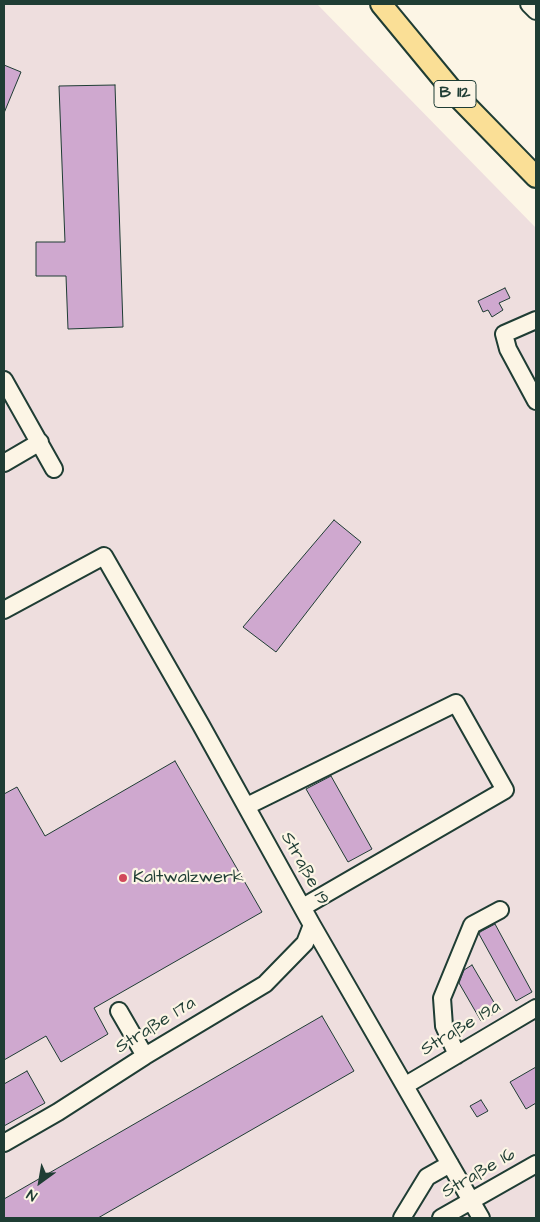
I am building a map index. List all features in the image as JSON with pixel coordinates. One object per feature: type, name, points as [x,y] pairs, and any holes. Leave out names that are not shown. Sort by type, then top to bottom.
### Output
[{"type":"main road","name":"B 112","points":[[381,4],[457,96],[536,177]]},
{"type":"street","points":[[536,320],[504,334],[508,349],[536,401]]},
{"type":"street","points":[[4,380],[54,469]]},
{"type":"street","points":[[4,463],[40,442]]},
{"type":"street","name":"Straße 19","points":[[4,610],[104,556],[312,925],[481,1218]]},
{"type":"street","points":[[246,806],[456,703],[495,772],[505,790],[303,908]]},
{"type":"street","points":[[457,1055],[444,1026],[442,998],[472,925],[500,910]]},
{"type":"street","name":"Straße 17a","points":[[4,1143],[58,1112],[145,1056],[265,984],[305,943],[312,925]]},
{"type":"street","name":"Straße 19a","points":[[406,1085],[536,1008]]},
{"type":"street","points":[[119,1011],[145,1056]]},
{"type":"street","points":[[402,1218],[427,1177],[450,1164]]},
{"type":"street","name":"Straße 16","points":[[441,1218],[536,1164]]},
{"type":"shaded area","points":[[4,4],[317,4],[536,228],[536,1218],[4,1218]]},
{"type":"building","points":[[4,65],[21,72],[4,113]]},
{"type":"building","points":[[115,85],[123,327],[68,329],[66,276],[36,276],[36,242],[65,242],[59,86]]},
{"type":"building","points":[[505,288],[510,298],[499,303],[503,310],[492,317],[488,310],[483,312],[478,301]]},
{"type":"building","points":[[334,520],[361,542],[276,652],[243,627]]},
{"type":"building","name":"Kaltwalzwerk","points":[[175,761],[262,912],[94,1008],[108,1034],[61,1062],[46,1036],[4,1060],[4,794],[17,787],[45,836]]},
{"type":"building","points":[[331,776],[372,849],[348,862],[306,789]]},
{"type":"building","points":[[495,924],[532,992],[516,1001],[479,934]]},
{"type":"building","points":[[472,965],[499,1011],[481,1021],[459,983],[464,970]]},
{"type":"building","points":[[322,1016],[354,1071],[98,1218],[4,1218],[4,1199]]},
{"type":"building","points":[[536,1067],[536,1103],[526,1109],[510,1082]]},
{"type":"building","points":[[27,1071],[45,1103],[4,1126],[4,1084]]},
{"type":"building","points":[[481,1100],[488,1111],[477,1117],[470,1106]]},
{"type":"place","name":"Kaltwalzwerk","points":[[123,878]]}]
